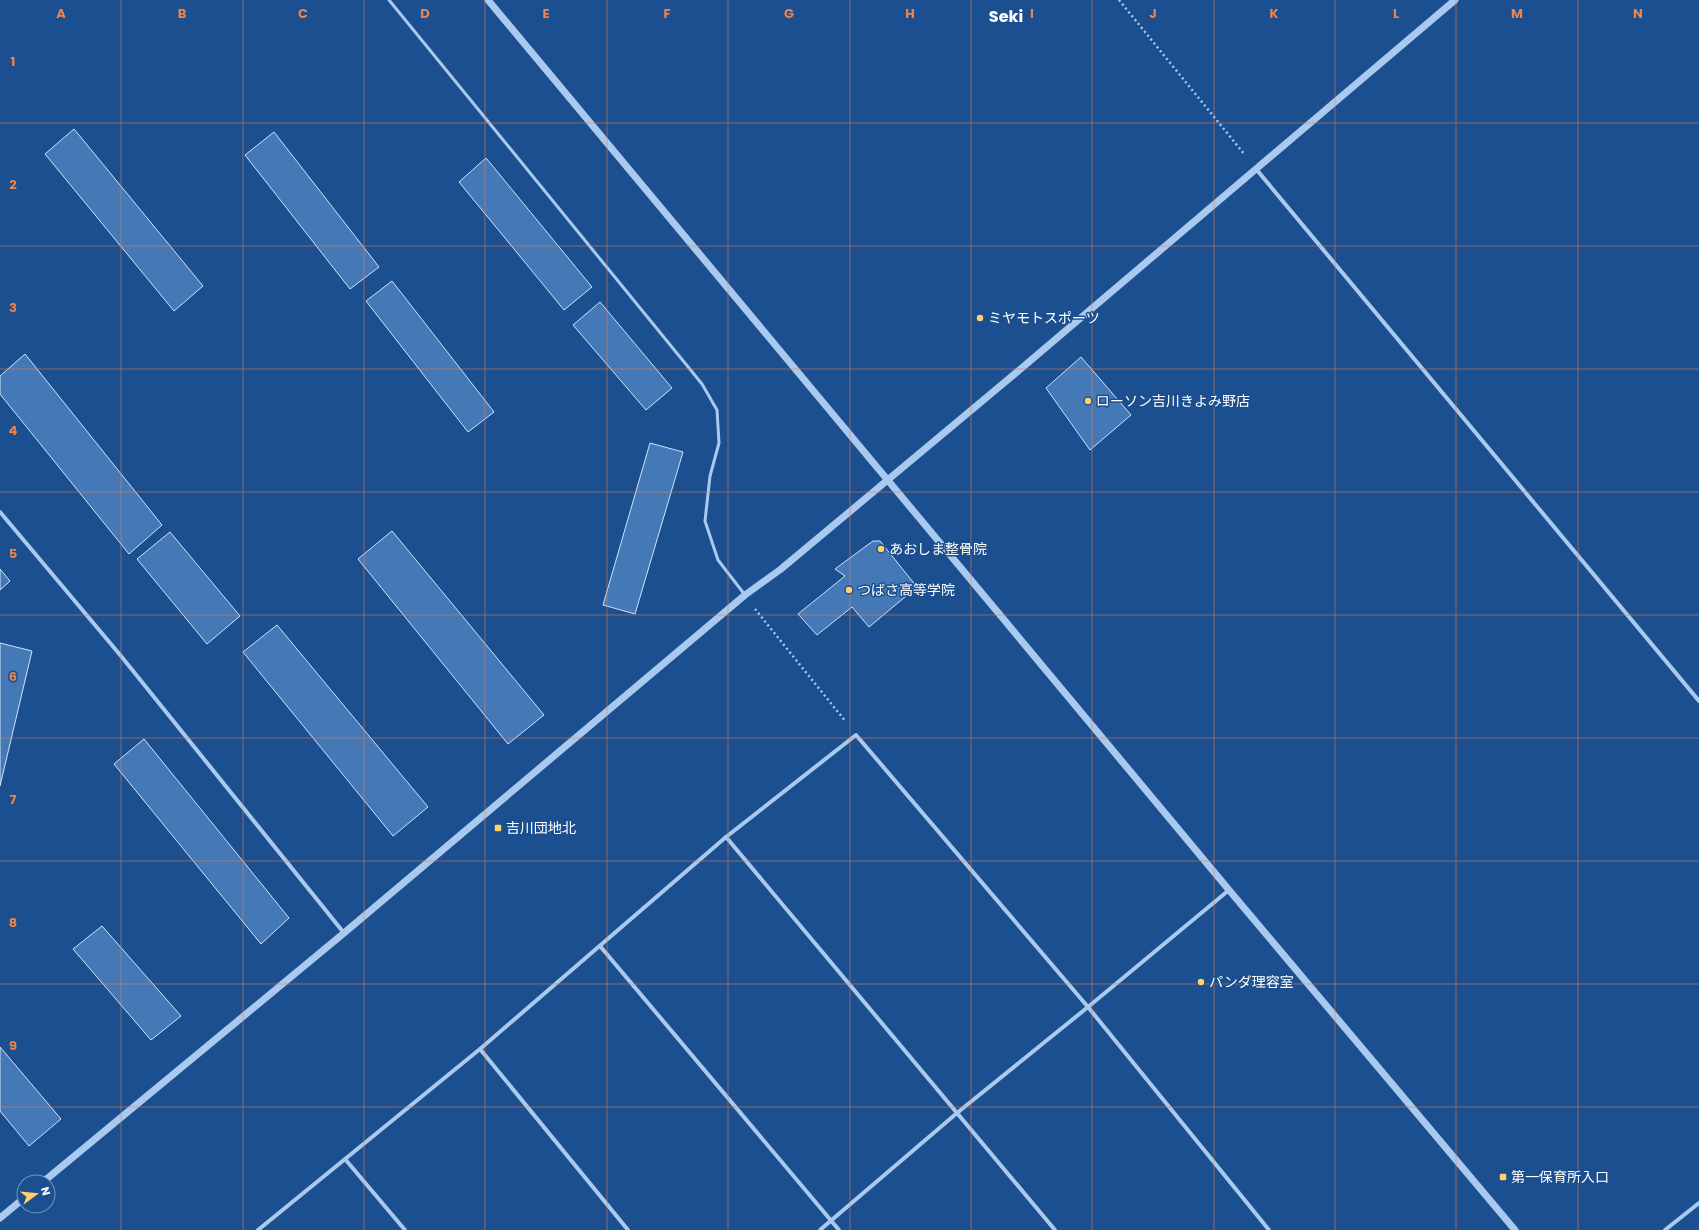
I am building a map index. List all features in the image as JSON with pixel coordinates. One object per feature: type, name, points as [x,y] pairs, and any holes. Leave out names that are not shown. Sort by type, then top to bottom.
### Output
[{"type":"street","points":[[488,0],[1229,890],[1515,1230]]},
{"type":"street","points":[[53,1174],[344,933],[745,595],[781,569],[1017,372],[1455,0]]},
{"type":"street","points":[[1256,168],[1699,701]]},
{"type":"street","points":[[0,512],[121,656],[344,933]]},
{"type":"street","points":[[258,1230],[480,1049],[726,837],[856,735],[1088,1008],[1269,1230]]},
{"type":"street","points":[[726,837],[1055,1230]]},
{"type":"street","points":[[820,1230],[957,1113],[1088,1008],[1229,890]]},
{"type":"street","points":[[600,946],[839,1230]]},
{"type":"street","points":[[480,1049],[628,1230]]},
{"type":"street","points":[[346,1159],[405,1230]]},
{"type":"street","points":[[1665,1230],[1699,1203]]},
{"type":"street","points":[[0,1218],[16,1205]]},
{"type":"lane","points":[[389,0],[702,384],[717,410],[719,443],[710,476],[705,521],[718,560],[745,595]]},
{"type":"path","points":[[1119,0],[1256,168]]},
{"type":"path","points":[[745,595],[856,735]]},
{"type":"building","points":[[74,129],[203,286],[174,311],[45,154]]},
{"type":"building","points":[[274,132],[379,267],[350,289],[245,155]]},
{"type":"building","points":[[486,158],[592,287],[564,310],[459,182]]},
{"type":"building","points":[[392,281],[494,412],[468,432],[366,301]]},
{"type":"building","points":[[600,302],[672,388],[646,410],[573,325]]},
{"type":"building","points":[[25,354],[162,525],[129,554],[0,394],[0,376]]},
{"type":"building","name":"ローソン吉川きよみ野店","points":[[1081,357],[1131,415],[1090,450],[1046,388]]},
{"type":"building","points":[[650,443],[683,452],[635,614],[603,605]]},
{"type":"building","points":[[392,531],[544,715],[508,744],[358,559]]},
{"type":"building","points":[[170,532],[240,616],[207,644],[137,559]]},
{"type":"building","points":[[873,541],[880,541],[917,587],[869,627],[852,607],[817,635],[798,614],[845,576],[835,569]]},
{"type":"building","points":[[0,569],[10,581],[0,590]]},
{"type":"building","points":[[277,625],[428,807],[393,836],[243,652]]},
{"type":"building","points":[[0,643],[32,651],[0,786]]},
{"type":"building","points":[[144,739],[289,918],[261,944],[114,764]]},
{"type":"building","points":[[102,926],[181,1016],[151,1040],[73,949]]},
{"type":"building","points":[[0,1047],[61,1119],[29,1146],[0,1111]]},
{"type":"place","name":"ミヤモトスポーツ","points":[[980,318]]},
{"type":"place","name":"ローソン吉川きよみ野店","points":[[1088,401]]},
{"type":"place","name":"あおしま整骨院","points":[[881,549]]},
{"type":"place","name":"つばさ高等学院","points":[[849,590]]},
{"type":"place","name":"吉川団地北","points":[[498,828]]},
{"type":"place","name":"パンダ理容室","points":[[1201,982]]},
{"type":"place","name":"第一保育所入口","points":[[1503,1177]]},
{"type":"district","name":"Seki","points":[[1006,16]]}]
